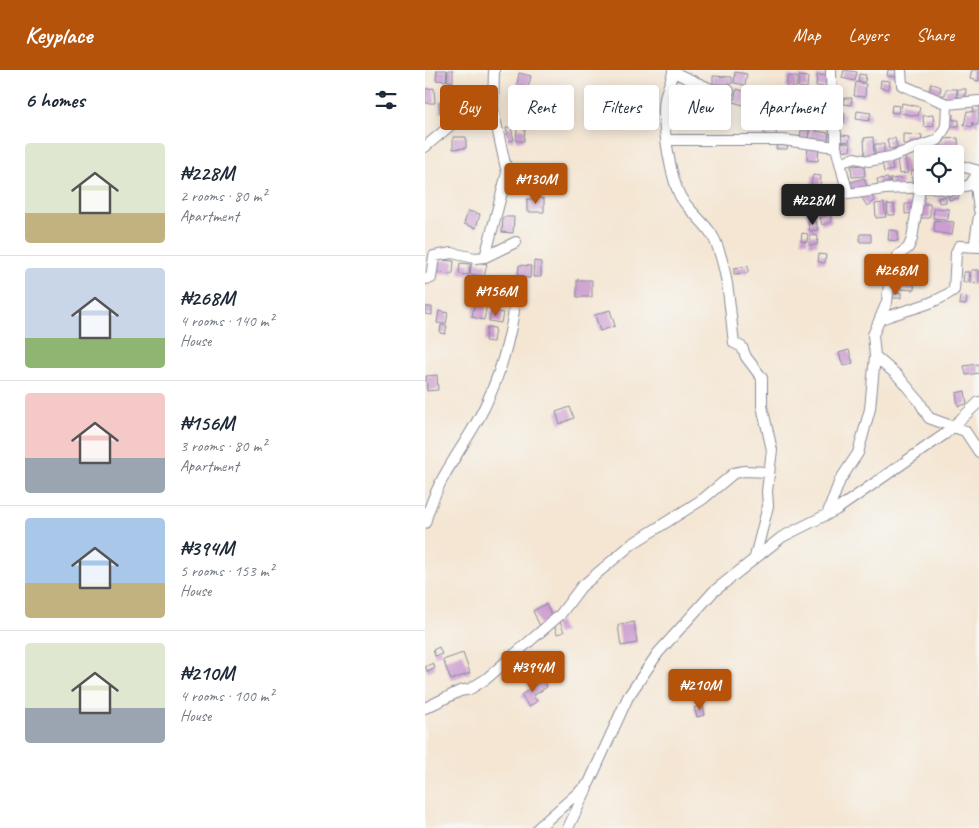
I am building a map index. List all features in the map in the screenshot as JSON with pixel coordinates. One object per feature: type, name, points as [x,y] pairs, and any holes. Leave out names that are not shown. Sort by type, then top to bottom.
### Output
[{"type":"street","points":[[494,70],[494,85]]},
{"type":"street","points":[[831,70],[832,122],[836,133],[836,147],[848,194],[885,189],[914,189]]},
{"type":"street","points":[[901,70],[902,85],[947,104],[979,101]]},
{"type":"street","points":[[703,85],[673,71],[665,98],[667,140],[681,197],[710,231],[718,247],[725,271],[735,343],[742,347],[746,357],[762,378],[762,406],[772,450],[768,506],[755,556]]},
{"type":"street","points":[[841,162],[855,158],[868,161],[890,157],[938,140],[946,126],[947,104]]},
{"type":"street","points":[[425,147],[446,130]]},
{"type":"street","points":[[485,257],[507,173],[497,130]]},
{"type":"street","points":[[667,140],[783,140],[836,147]]},
{"type":"street","points":[[964,167],[978,173]]},
{"type":"street","points":[[964,187],[970,185],[978,173]]},
{"type":"street","points":[[978,173],[979,210]]},
{"type":"street","points":[[827,515],[841,480],[858,454],[869,409],[875,356],[873,335],[887,302],[891,267],[897,256],[907,248],[912,239],[919,195]]},
{"type":"street","points":[[979,216],[975,242],[979,247]]},
{"type":"street","points":[[425,279],[431,278],[434,256],[452,253],[475,258],[485,257],[516,242]]},
{"type":"street","points":[[881,319],[907,309],[934,302],[950,293],[954,290],[956,253],[959,246],[979,247]]},
{"type":"street","points":[[425,523],[433,495],[472,430],[491,393],[509,345],[514,311]]},
{"type":"street","points":[[875,356],[899,376],[919,401],[929,418],[965,431],[979,452]]},
{"type":"street","points":[[568,828],[619,713],[658,653],[713,592],[755,556],[782,537],[827,515],[954,427],[979,402]]},
{"type":"street","points":[[425,708],[460,691],[470,689],[486,679],[560,615],[581,587],[632,544],[703,499],[734,473],[744,471],[769,472]]},
{"type":"street","points":[[538,828],[589,783]]},
{"type":"building","points":[[437,70],[447,70],[446,81],[436,80]]},
{"type":"building","points":[[448,70],[453,70],[453,82],[447,81]]},
{"type":"building","points":[[844,70],[857,72],[855,81],[842,78]]},
{"type":"building","points":[[888,70],[898,70],[897,77],[887,76]]},
{"type":"building","points":[[972,70],[979,70],[979,81],[970,79]]},
{"type":"building","points":[[735,72],[747,74],[745,85],[734,83]]},
{"type":"building","points":[[519,73],[531,76],[529,85],[517,85]]},
{"type":"building","points":[[859,74],[866,75],[865,82],[858,82]]},
{"type":"building","points":[[817,75],[829,76],[828,85],[816,85]]},
{"type":"building","points":[[713,76],[732,77],[732,84],[713,84]]},
{"type":"building","points":[[788,76],[797,77],[796,85],[786,85]]},
{"type":"building","points":[[799,76],[808,77],[807,85],[798,85]]},
{"type":"building","points":[[881,80],[890,81],[889,89],[880,88]]},
{"type":"building","points":[[856,82],[866,84],[865,97],[854,96]]},
{"type":"building","points":[[931,83],[941,87],[939,95],[929,93]]},
{"type":"building","points":[[434,88],[435,103],[425,103],[425,89]]},
{"type":"building","points":[[737,89],[741,90],[741,104],[733,102]]},
{"type":"building","points":[[946,89],[957,89],[956,100],[941,98],[941,95],[945,95]]},
{"type":"building","points":[[958,89],[966,89],[965,98],[958,97]]},
{"type":"building","points":[[844,98],[852,98],[851,105],[844,104]]},
{"type":"building","points":[[902,103],[920,107],[918,116],[900,113]]},
{"type":"building","points":[[974,104],[979,104],[978,125],[973,125],[973,122],[972,127],[964,125],[967,111],[973,112]]},
{"type":"building","points":[[892,105],[899,106],[898,113],[891,112]]},
{"type":"building","points":[[857,111],[871,113],[869,121],[856,119]]},
{"type":"building","points":[[947,114],[953,114],[953,120],[959,120],[959,126],[948,126]]},
{"type":"building","points":[[933,115],[934,126],[924,127],[923,116]]},
{"type":"building","points":[[506,128],[512,130],[514,140],[509,141]]},
{"type":"building","points":[[517,130],[525,130],[524,141],[516,141]]},
{"type":"building","points":[[765,130],[776,130],[776,135],[764,134]]},
{"type":"building","points":[[801,130],[809,130],[808,140],[800,139]]},
{"type":"building","points":[[810,130],[829,133],[828,142],[809,140]]},
{"type":"building","points":[[903,134],[922,135],[921,145],[903,144]]},
{"type":"building","points":[[842,135],[850,136],[849,142],[841,141]]},
{"type":"building","points":[[453,137],[466,137],[466,148],[453,149]]},
{"type":"building","points":[[873,137],[874,156],[865,157],[864,138]]},
{"type":"building","points":[[895,138],[897,148],[889,149],[887,139]]},
{"type":"building","points":[[958,138],[958,145],[935,145],[935,143],[944,142],[944,139]]},
{"type":"building","points":[[841,142],[851,144],[850,151],[840,150]]},
{"type":"building","points":[[777,143],[788,144],[787,149],[776,149]]},
{"type":"building","points":[[808,144],[819,145],[818,161],[807,160]]},
{"type":"building","points":[[875,144],[884,144],[884,154],[875,154]]},
{"type":"building","points":[[905,157],[908,173],[899,174],[897,158]]},
{"type":"building","points":[[891,160],[893,170],[884,172],[882,162]]},
{"type":"building","points":[[864,165],[865,176],[852,177],[851,166]]},
{"type":"building","points":[[911,171],[914,171],[914,187],[913,187]]},
{"type":"building","points":[[813,175],[821,176],[820,186],[811,185]]},
{"type":"building","points":[[864,178],[867,186],[850,191],[848,183]]},
{"type":"building","points":[[888,178],[889,186],[879,188],[877,179]]},
{"type":"building","points":[[901,178],[902,185],[891,187],[890,179]]},
{"type":"building","points":[[869,192],[875,201],[867,206],[862,198]]},
{"type":"building","points":[[948,195],[958,195],[959,198],[949,200]]},
{"type":"building","points":[[533,196],[544,199],[544,212],[527,212],[527,199],[533,199]]},
{"type":"building","points":[[946,196],[946,202],[939,203],[938,198]]},
{"type":"building","points":[[884,203],[886,217],[876,218],[875,204]]},
{"type":"building","points":[[894,204],[895,215],[888,215],[887,205]]},
{"type":"building","points":[[905,204],[913,204],[913,213],[905,214]]},
{"type":"building","points":[[920,204],[930,204],[930,218],[920,218]]},
{"type":"building","points":[[830,206],[831,212],[818,215],[816,209]]},
{"type":"building","points":[[934,208],[949,209],[948,219],[933,218]]},
{"type":"building","points":[[814,210],[816,219],[809,221],[806,212]]},
{"type":"building","points":[[468,211],[480,214],[476,228],[464,224]]},
{"type":"building","points":[[830,214],[832,222],[822,225],[820,216]]},
{"type":"building","points":[[503,217],[514,217],[513,233],[502,232]]},
{"type":"building","points":[[935,220],[954,222],[952,235],[934,232]]},
{"type":"building","points":[[816,221],[818,230],[810,231],[808,223]]},
{"type":"building","points":[[889,230],[898,231],[898,241],[888,240]]},
{"type":"building","points":[[802,233],[808,234],[807,242],[801,241]]},
{"type":"building","points":[[860,234],[871,234],[871,242],[860,242]]},
{"type":"building","points":[[810,235],[818,236],[817,245],[809,245]]},
{"type":"building","points":[[819,254],[826,255],[825,263],[818,262]]},
{"type":"building","points":[[438,260],[454,261],[453,274],[437,273]]},
{"type":"building","points":[[472,261],[487,264],[484,277],[470,274]]},
{"type":"building","points":[[534,261],[541,262],[541,277],[533,277]]},
{"type":"building","points":[[460,263],[470,264],[469,275],[459,274]]},
{"type":"building","points":[[519,265],[531,266],[530,278],[518,277]]},
{"type":"building","points":[[748,266],[748,273],[734,274],[734,268]]},
{"type":"building","points":[[971,270],[979,270],[979,284],[970,283]]},
{"type":"building","points":[[964,272],[969,272],[968,282],[963,282]]},
{"type":"building","points":[[902,274],[915,276],[914,290],[900,289]]},
{"type":"building","points":[[476,278],[488,279],[486,292],[475,291]]},
{"type":"building","points":[[577,280],[592,280],[592,297],[577,297]]},
{"type":"building","points":[[892,293],[901,293],[901,298],[891,298]]},
{"type":"building","points":[[960,296],[967,297],[966,305],[959,304]]},
{"type":"building","points":[[492,297],[505,299],[503,308],[490,306]]},
{"type":"building","points":[[475,302],[487,304],[484,320],[472,317]]},
{"type":"building","points":[[425,307],[432,307],[432,315],[425,314]]},
{"type":"building","points":[[610,310],[615,326],[600,331],[595,315]]},
{"type":"building","points":[[439,311],[448,313],[446,324],[437,323]]},
{"type":"building","points":[[491,311],[503,313],[501,323],[489,321]]},
{"type":"building","points":[[441,325],[447,326],[445,334],[440,333]]},
{"type":"building","points":[[487,327],[495,328],[493,342],[485,341]]},
{"type":"building","points":[[849,350],[853,363],[843,366],[839,353]]},
{"type":"building","points":[[978,364],[979,373],[966,375],[964,366]]},
{"type":"building","points":[[437,375],[438,390],[427,391],[426,376]]},
{"type":"building","points":[[965,391],[967,404],[958,406],[956,393]]},
{"type":"building","points":[[570,407],[574,418],[560,424],[556,412]]},
{"type":"building","points":[[546,604],[553,620],[540,626],[533,611]]},
{"type":"building","points":[[560,622],[564,632],[557,634],[554,624]]},
{"type":"building","points":[[634,622],[637,643],[621,646],[618,625]]},
{"type":"building","points":[[439,647],[442,654],[435,656],[433,650]]},
{"type":"building","points":[[463,653],[470,673],[451,680],[443,660]]},
{"type":"building","points":[[433,663],[435,668],[428,672],[425,667]]},
{"type":"building","points":[[543,680],[547,687],[533,696],[537,701],[529,707],[521,695]]},
{"type":"building","points":[[703,705],[705,715],[697,717],[694,708]]}]
